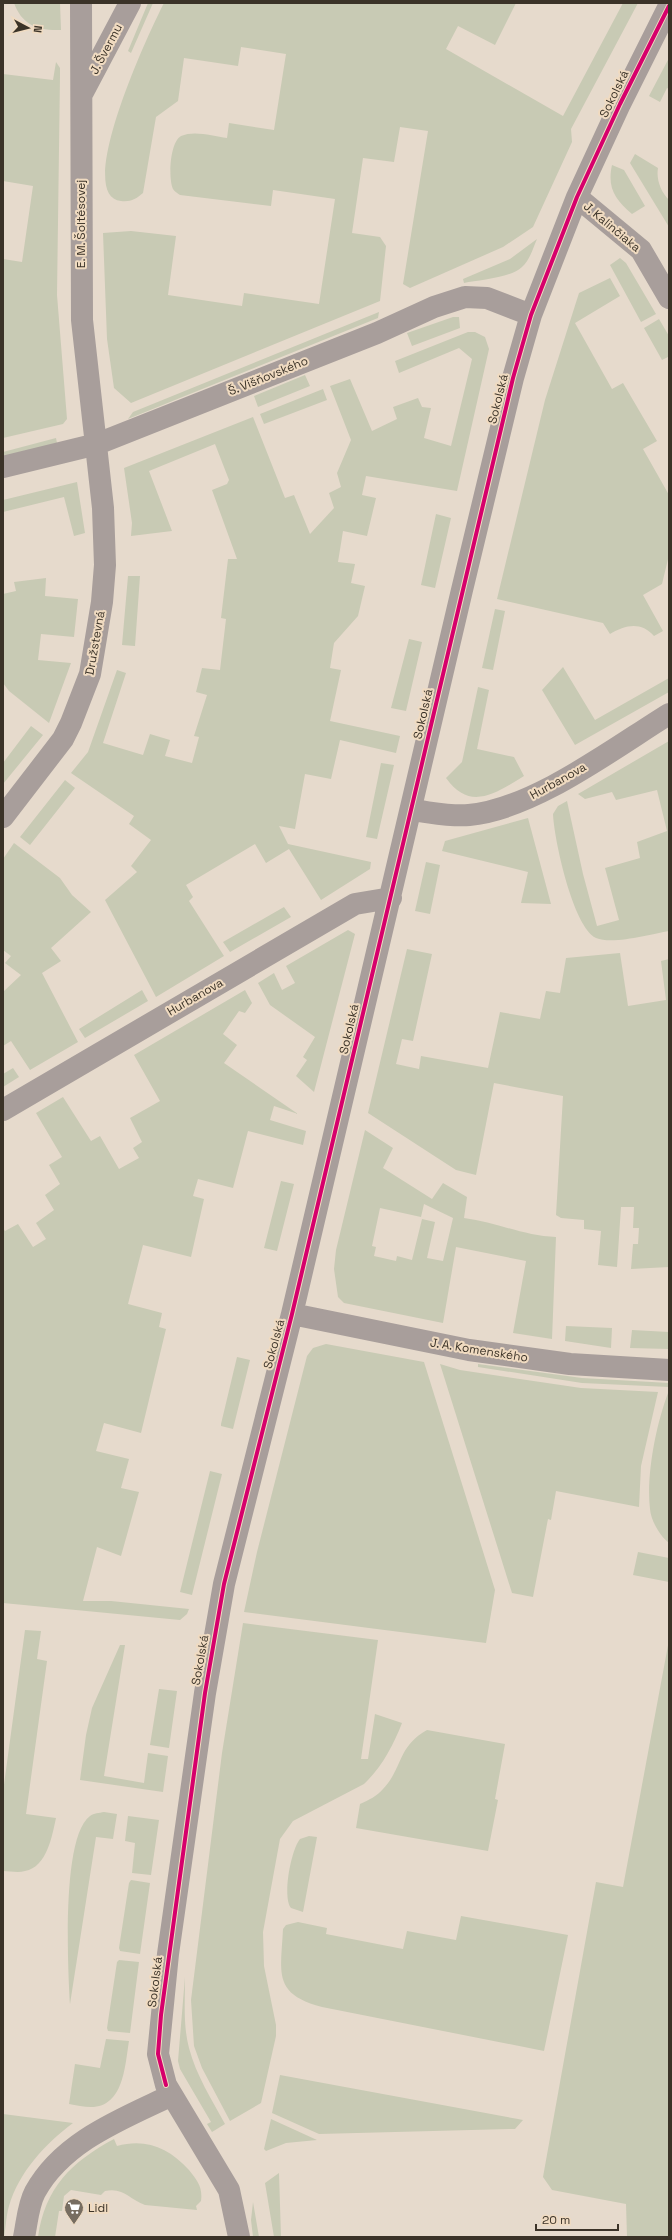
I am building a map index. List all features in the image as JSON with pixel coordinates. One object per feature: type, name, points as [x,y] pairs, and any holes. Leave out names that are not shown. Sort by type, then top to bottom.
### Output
[{"type":"street","name":"E. M. Šoltésovej","points":[[81,3],[82,320],[97,444]]},
{"type":"street","name":"J. Švermu","points":[[82,95],[130,3]]},
{"type":"street","name":"Sokolská","points":[[239,2237],[229,2190],[172,2095],[162,2073],[158,2042],[205,1693],[224,1584],[292,1314],[500,431],[531,314],[577,197],[620,104],[669,6]]},
{"type":"street","name":"J. Kalinčiaka","points":[[577,197],[641,250],[669,298]]},
{"type":"street","name":"Š. Višňovského","points":[[3,467],[97,444],[377,333],[434,307],[465,297],[486,298],[531,314]]},
{"type":"street","name":"Družstevná","points":[[4,815],[63,739],[80,704],[90,674],[102,602],[105,565],[103,508],[97,444]]},
{"type":"street","name":"Hurbanova","points":[[411,810],[469,816],[501,808],[536,795],[669,714]]},
{"type":"street","name":"Hurbanova","points":[[3,1110],[355,904],[391,898]]},
{"type":"street","name":"J. A. Komenského","points":[[292,1314],[469,1350],[570,1364],[669,1370]]},
{"type":"street","points":[[24,2237],[34,2193],[65,2156],[86,2138],[172,2095]]},
{"type":"green space","points":[[14,3],[60,3],[61,30],[38,28],[32,25],[21,17]]},
{"type":"green space","points":[[148,3],[153,3],[131,53],[128,51]]},
{"type":"green space","points":[[164,3],[516,3],[495,45],[458,26],[446,49],[563,116],[623,3],[638,3],[571,129],[572,142],[533,227],[503,247],[410,288],[403,284],[428,131],[400,127],[394,162],[363,158],[352,233],[380,237],[386,246],[380,301],[131,403],[114,388],[107,339],[103,233],[131,231],[176,236],[168,295],[242,306],[244,293],[319,304],[335,199],[273,190],[271,206],[180,195],[173,189],[171,184],[170,169],[172,153],[174,145],[181,136],[198,133],[227,138],[229,123],[274,130],[286,54],[241,47],[238,66],[184,58],[178,101],[156,117],[143,193],[133,200],[121,201],[108,192],[105,171],[110,143],[119,110],[145,44]]},
{"type":"green space","points":[[669,58],[669,89],[667,88],[660,102],[649,96]]},
{"type":"green space","points":[[56,62],[60,68],[57,295],[67,419],[63,424],[3,438],[3,259],[22,262],[33,186],[3,181],[3,74],[53,80]]},
{"type":"green space","points":[[635,154],[658,168],[660,186],[669,200],[669,227],[630,163]]},
{"type":"green space","points":[[612,165],[624,170],[645,206],[632,214],[621,203],[614,192],[611,180]]},
{"type":"green space","points":[[537,239],[527,261],[517,271],[486,280],[464,283],[463,279],[510,259]]},
{"type":"green space","points":[[620,258],[626,263],[656,314],[641,322],[610,265]]},
{"type":"green space","points":[[610,278],[620,296],[575,323],[612,389],[623,383],[657,441],[643,449],[669,495],[669,555],[662,584],[643,595],[663,631],[654,636],[649,631],[638,626],[621,628],[610,634],[603,623],[497,599],[545,400],[579,293]]},
{"type":"green space","points":[[379,312],[378,318],[128,419],[133,412]]},
{"type":"green space","points":[[453,317],[459,317],[460,328],[412,346],[407,333]]},
{"type":"green space","points":[[659,319],[669,336],[669,359],[668,357],[662,360],[644,328]]},
{"type":"green space","points":[[468,332],[475,332],[485,337],[489,349],[457,491],[366,476],[362,495],[376,498],[367,536],[343,531],[338,562],[355,564],[351,583],[365,586],[358,616],[334,643],[330,668],[341,670],[330,721],[400,736],[396,753],[340,740],[331,779],[305,774],[295,829],[279,826],[288,844],[371,862],[370,869],[321,900],[289,849],[266,863],[255,844],[186,885],[193,897],[189,901],[224,956],[156,997],[105,900],[137,872],[131,866],[151,840],[129,824],[134,816],[71,773],[88,752],[117,670],[126,673],[103,743],[143,755],[150,734],[170,740],[165,756],[192,763],[199,737],[194,736],[207,695],[196,692],[202,668],[220,670],[226,619],[221,618],[228,559],[237,559],[212,490],[227,484],[229,480],[215,444],[149,471],[172,531],[131,536],[132,523],[124,468],[253,417],[285,498],[294,495],[310,534],[334,508],[329,493],[341,487],[337,473],[351,440],[330,386],[350,379],[372,431],[397,419],[393,407],[418,398],[422,407],[431,408],[424,438],[451,446],[472,359],[459,348],[399,373],[395,361]]},
{"type":"green space","points":[[305,375],[310,386],[258,407],[254,396]]},
{"type":"green space","points":[[323,389],[327,400],[264,424],[260,414]]},
{"type":"green space","points":[[56,438],[57,443],[3,457],[3,452]]},
{"type":"green space","points":[[77,482],[85,533],[74,536],[64,497],[3,512],[3,500]]},
{"type":"green space","points":[[436,514],[451,518],[435,588],[421,585]]},
{"type":"green space","points":[[128,576],[140,576],[135,646],[122,645]]},
{"type":"green space","points":[[46,578],[45,596],[78,599],[74,637],[41,634],[38,660],[71,663],[49,723],[9,691],[3,683],[3,594],[16,591],[14,582]]},
{"type":"green space","points":[[495,609],[505,611],[493,670],[482,668]]},
{"type":"green space","points":[[409,639],[422,642],[406,711],[391,708]]},
{"type":"green space","points":[[563,667],[595,720],[669,678],[669,692],[575,745],[542,690]]},
{"type":"green space","points":[[478,687],[489,690],[477,749],[514,757],[524,776],[493,793],[474,797],[464,794],[455,788],[446,778],[462,762]]},
{"type":"green space","points":[[31,726],[43,735],[3,784],[3,763]]},
{"type":"green space","points":[[669,741],[669,931],[622,940],[603,940],[596,938],[588,931],[580,918],[566,881],[557,842],[553,814],[558,806],[567,801],[583,874],[597,926],[619,920],[605,868],[640,858],[637,842],[667,831],[657,790],[616,800],[612,792],[585,799],[578,794]]},
{"type":"green space","points":[[381,763],[394,765],[377,839],[366,837]]},
{"type":"green space","points":[[65,780],[75,788],[30,845],[20,837]]},
{"type":"green space","points":[[528,818],[551,904],[521,903],[528,872],[442,851],[445,841]]},
{"type":"green space","points":[[14,843],[60,878],[72,895],[91,912],[51,948],[61,961],[42,973],[78,1042],[30,1070],[11,1041],[3,1046],[3,992],[21,975],[5,963],[11,956],[3,950],[3,859]]},
{"type":"green space","points":[[426,862],[440,865],[430,914],[415,911]]},
{"type":"green space","points":[[284,907],[291,917],[230,952],[223,942]]},
{"type":"green space","points":[[348,930],[355,934],[314,1092],[296,1076],[307,1060],[303,1057],[315,1037],[270,1005],[258,983],[274,973],[282,990],[295,983],[286,966]]},
{"type":"green space","points":[[407,949],[432,954],[413,1041],[402,1039],[396,1064],[419,1069],[421,1056],[488,1068],[500,1012],[540,1019],[546,991],[560,993],[566,958],[620,953],[628,1006],[666,1000],[661,961],[669,959],[669,1267],[631,1269],[633,1244],[638,1244],[639,1228],[633,1228],[634,1207],[621,1207],[617,1267],[598,1265],[601,1231],[584,1229],[584,1220],[561,1218],[556,1215],[563,1096],[494,1083],[476,1175],[456,1170],[368,1113]]},
{"type":"green space","points":[[142,990],[148,1001],[85,1038],[79,1029]]},
{"type":"green space","points":[[245,990],[252,1003],[245,1013],[239,1011],[223,1034],[237,1045],[224,1063],[298,1114],[274,1106],[270,1120],[306,1131],[303,1145],[248,1131],[233,1188],[198,1179],[193,1196],[204,1199],[191,1257],[143,1245],[128,1304],[162,1313],[159,1327],[166,1329],[141,1433],[104,1423],[96,1451],[129,1459],[121,1488],[139,1492],[121,1556],[97,1547],[83,1601],[111,1601],[189,1609],[187,1614],[180,1620],[3,1603],[3,1228],[5,1231],[18,1224],[33,1247],[46,1239],[36,1223],[54,1210],[45,1195],[60,1184],[49,1165],[62,1157],[36,1113],[63,1097],[91,1141],[100,1136],[119,1169],[139,1158],[133,1148],[142,1142],[130,1118],[160,1101],[134,1055]]},
{"type":"green space","points":[[13,1068],[19,1077],[3,1087],[3,1074]]},
{"type":"green space","points":[[365,1130],[393,1148],[383,1168],[432,1199],[443,1183],[467,1197],[464,1218],[521,1232],[556,1237],[552,1339],[513,1333],[526,1261],[456,1247],[443,1323],[344,1303],[338,1297],[334,1269],[336,1250]],"holes":[[[424,1204],[453,1218],[443,1261],[427,1258],[435,1222],[422,1219],[412,1260],[397,1256],[396,1261],[374,1256],[376,1247],[372,1246],[380,1208],[421,1217]]]},
{"type":"green space","points":[[281,1181],[294,1184],[277,1251],[264,1248]]},
{"type":"green space","points":[[566,1326],[612,1328],[611,1348],[565,1341]]},
{"type":"green space","points":[[632,1330],[669,1332],[669,1349],[630,1348]]},
{"type":"green space","points":[[326,1344],[424,1362],[495,1590],[486,1643],[244,1612],[257,1552],[307,1356],[313,1348]]},
{"type":"green space","points":[[237,1357],[250,1360],[233,1429],[221,1426],[221,1424]]},
{"type":"green space","points":[[440,1364],[460,1370],[581,1388],[658,1392],[641,1466],[639,1507],[556,1491],[551,1520],[548,1519],[533,1597],[512,1593]]},
{"type":"green space","points":[[478,1364],[582,1378],[669,1383],[669,1387],[582,1383],[478,1367]]},
{"type":"green space","points":[[668,1393],[669,1543],[656,1528],[651,1514],[649,1496],[649,1481],[653,1450]]},
{"type":"green space","points":[[210,1471],[222,1474],[192,1595],[180,1592]]},
{"type":"green space","points":[[638,1552],[669,1558],[669,1582],[633,1575]]},
{"type":"green space","points":[[243,1623],[378,1640],[361,1759],[368,1759],[375,1714],[402,1723],[386,1756],[376,1771],[364,1784],[293,1821],[280,1839],[263,1932],[264,1966],[276,2025],[276,2036],[261,2103],[230,2121],[202,2068],[194,2046],[191,2000],[222,1753]]},
{"type":"green space","points":[[25,1630],[41,1631],[37,1659],[47,1661],[26,1814],[56,1818],[50,1842],[39,1864],[25,1871],[17,1872],[3,1871],[3,1792]]},
{"type":"green space","points":[[669,1640],[669,2237],[627,2237],[626,2204],[552,2190],[543,2177],[596,1882],[623,1887]]},
{"type":"green space","points":[[120,1645],[125,1645],[104,1776],[144,1783],[148,1753],[168,1756],[163,1792],[80,1780],[86,1735],[92,1708]]},
{"type":"green space","points":[[159,1689],[177,1691],[169,1748],[150,1745]]},
{"type":"green space","points":[[427,1730],[505,1744],[495,1799],[498,1800],[488,1851],[356,1828],[360,1804],[373,1798],[383,1789],[394,1773],[410,1743]]},
{"type":"green space","points":[[104,1812],[117,1814],[113,1839],[96,1837],[70,2004],[68,1905],[74,1849],[81,1829],[90,1816]]},
{"type":"green space","points":[[128,1816],[159,1820],[151,1875],[132,1873],[135,1843],[125,1841]]},
{"type":"green space","points":[[309,1836],[317,1837],[303,1912],[291,1908],[288,1902],[287,1894],[291,1863],[297,1845],[300,1839]]},
{"type":"green space","points":[[131,1880],[150,1883],[140,1954],[120,1951],[119,1948],[129,1883]]},
{"type":"green space","points":[[461,1916],[568,1935],[544,2051],[322,2007],[306,2002],[295,1995],[287,1988],[283,1979],[281,1958],[283,1929],[286,1925],[298,1922],[327,1928],[326,1934],[403,1949],[407,1931],[456,1940]]},
{"type":"green space","points":[[119,1960],[139,1962],[130,2033],[108,2031],[107,2028],[117,1962]]},
{"type":"green space","points":[[185,1977],[185,2022],[189,2048],[200,2078],[225,2124],[212,2132],[207,2124],[211,2122],[180,2069],[178,2061]]},
{"type":"green space","points":[[106,2039],[129,2041],[124,2072],[121,2083],[116,2092],[110,2100],[102,2105],[88,2107],[69,2104],[75,2064],[100,2068]]},
{"type":"green space","points":[[280,2075],[523,2120],[515,2129],[319,2134],[272,2113]]},
{"type":"green space","points":[[3,2114],[73,2123],[43,2150],[26,2170],[13,2194],[9,2206],[4,2237]]},
{"type":"green space","points":[[271,2119],[317,2140],[286,2143],[266,2151],[264,2149]]},
{"type":"green space","points":[[114,2139],[117,2146],[138,2143],[156,2147],[165,2151],[181,2162],[195,2177],[199,2184],[201,2201],[196,2206],[197,2210],[145,2205],[122,2192],[112,2190],[105,2191],[101,2195],[71,2190],[64,2196],[62,2211],[59,2211],[55,2237],[38,2237],[47,2204],[62,2178],[85,2157]]},
{"type":"green space","points":[[279,2173],[281,2237],[274,2237],[265,2183]]},
{"type":"green space","points":[[253,2202],[259,2237],[253,2237],[251,2220]]},
{"type":"cycle path","points":[[166,2085],[158,2054],[161,2015],[205,1693],[224,1584],[292,1314],[513,378],[531,315],[577,197],[620,104],[669,6]]},
{"type":"place","name":"Lidl","points":[[74,2225]]}]
